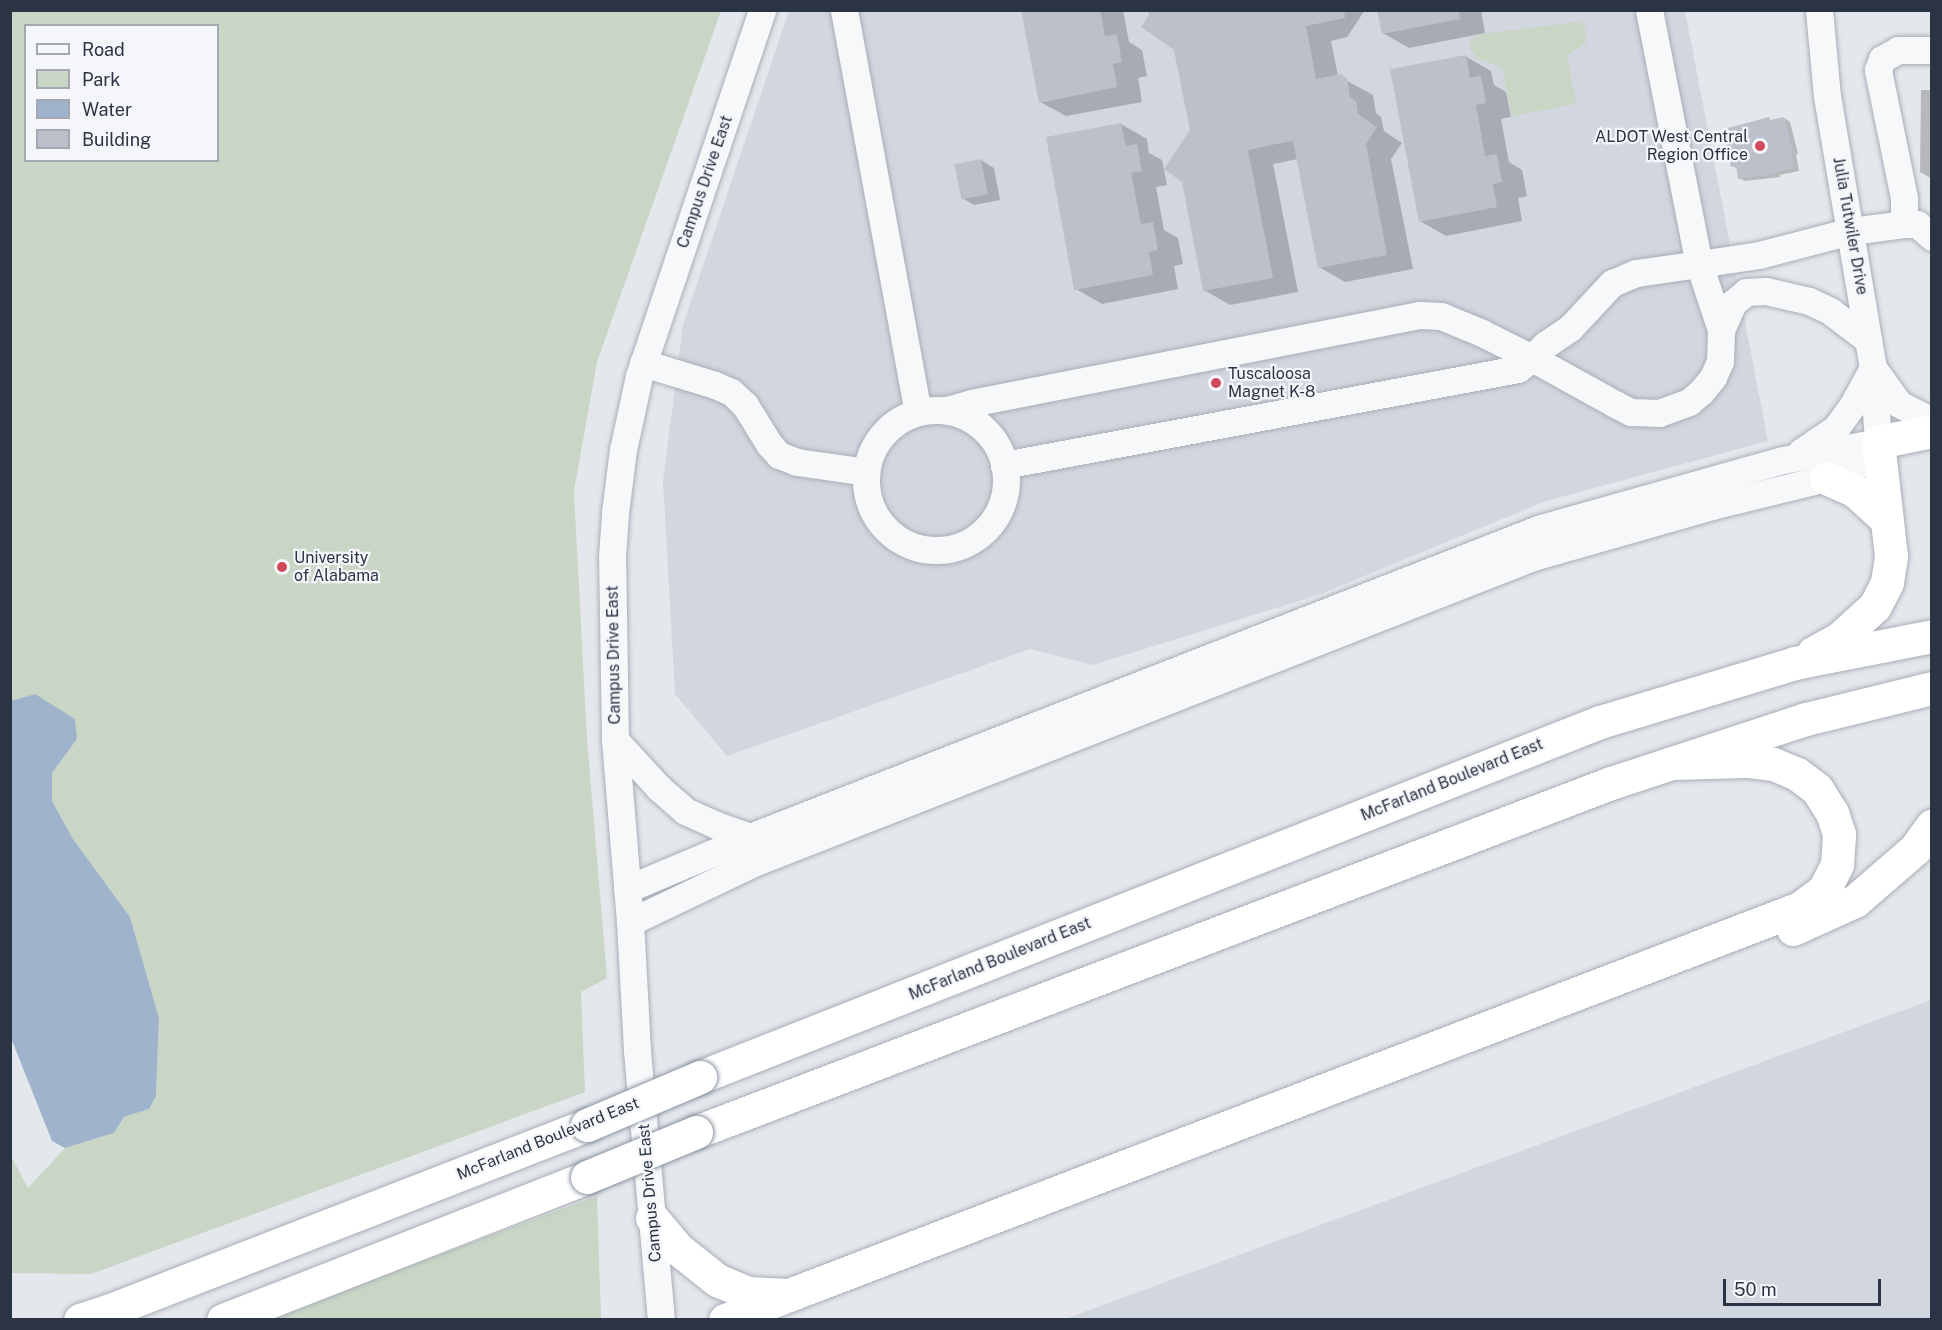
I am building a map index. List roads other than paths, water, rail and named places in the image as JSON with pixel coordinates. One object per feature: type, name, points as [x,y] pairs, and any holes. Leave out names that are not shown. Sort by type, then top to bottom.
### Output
[{"type":"highway","points":[[1796,663],[1840,638],[1875,606],[1887,582],[1891,556],[1878,442],[1932,431]]},
{"type":"highway","points":[[1826,478],[1855,490],[1887,519]]},
{"type":"highway","name":"McFarland Boulevard East","points":[[80,1320],[587,1125],[700,1077],[1600,722],[1796,663],[1932,636]]},
{"type":"highway","points":[[222,1320],[696,1132],[1589,792],[1806,719],[1932,688]]},
{"type":"highway","points":[[652,1218],[678,1249],[717,1280],[783,1307],[1800,908],[1824,890],[1837,864],[1839,834],[1832,813],[1817,789],[1797,774],[1773,764],[1747,761],[1672,763]]},
{"type":"highway","points":[[725,1320],[783,1307],[1814,921],[1855,901],[1915,849],[1932,826]]},
{"type":"street","name":"Campus Drive East","points":[[661,1320],[637,1050],[630,922],[615,740],[612,557],[615,513],[623,450],[643,363],[762,10]]},
{"type":"street","points":[[844,10],[918,412]]},
{"type":"street","points":[[947,410],[969,417],[987,431],[1000,450],[1004,465],[1005,495],[996,517],[981,535],[960,547],[936,551],[913,547],[892,536],[876,518],[867,496],[866,472],[872,450],[885,432],[903,418],[918,412],[947,410],[971,403],[1420,315],[1441,316],[1532,358],[1631,412],[1659,413],[1689,402],[1713,377],[1720,361],[1721,330],[1699,264],[1649,10]]},
{"type":"street","name":"Julia Tutwiler Drive","points":[[1819,10],[1827,96],[1873,368],[1878,442]]},
{"type":"street","points":[[1004,465],[1518,369],[1570,328],[1612,283],[1636,273],[1759,255],[1851,231],[1921,224],[1904,198],[1878,70],[1882,59],[1898,50],[1932,50]]},
{"type":"street","points":[[1721,330],[1759,255]]},
{"type":"street","points":[[1733,303],[1746,292],[1766,291],[1809,301],[1834,313],[1869,340]]},
{"type":"street","points":[[643,363],[731,392],[745,405],[768,444],[779,455],[797,462],[866,472]]},
{"type":"street","points":[[1783,460],[1815,444],[1836,428],[1852,406],[1873,368],[1899,404],[1932,421]]},
{"type":"street","points":[[627,889],[750,837],[1540,528],[1783,460],[1878,442]]},
{"type":"street","points":[[630,922],[756,862],[1533,557],[1712,506],[1826,478],[1868,461],[1878,442]]},
{"type":"street","points":[[615,740],[659,788],[685,811],[750,837]]},
{"type":"water","points":[[35,694],[75,719],[77,739],[52,773],[52,801],[73,839],[130,917],[159,1018],[156,1096],[149,1109],[124,1117],[114,1133],[65,1148],[52,1141],[11,1038],[11,701]]},
{"type":"place","name":"ALDOT West Central Region Office","points":[[1760,146]]},
{"type":"place","name":"Tuscaloosa Magnet K-8","points":[[1216,383]]},
{"type":"place","name":"University of Alabama","points":[[282,567]]}]
